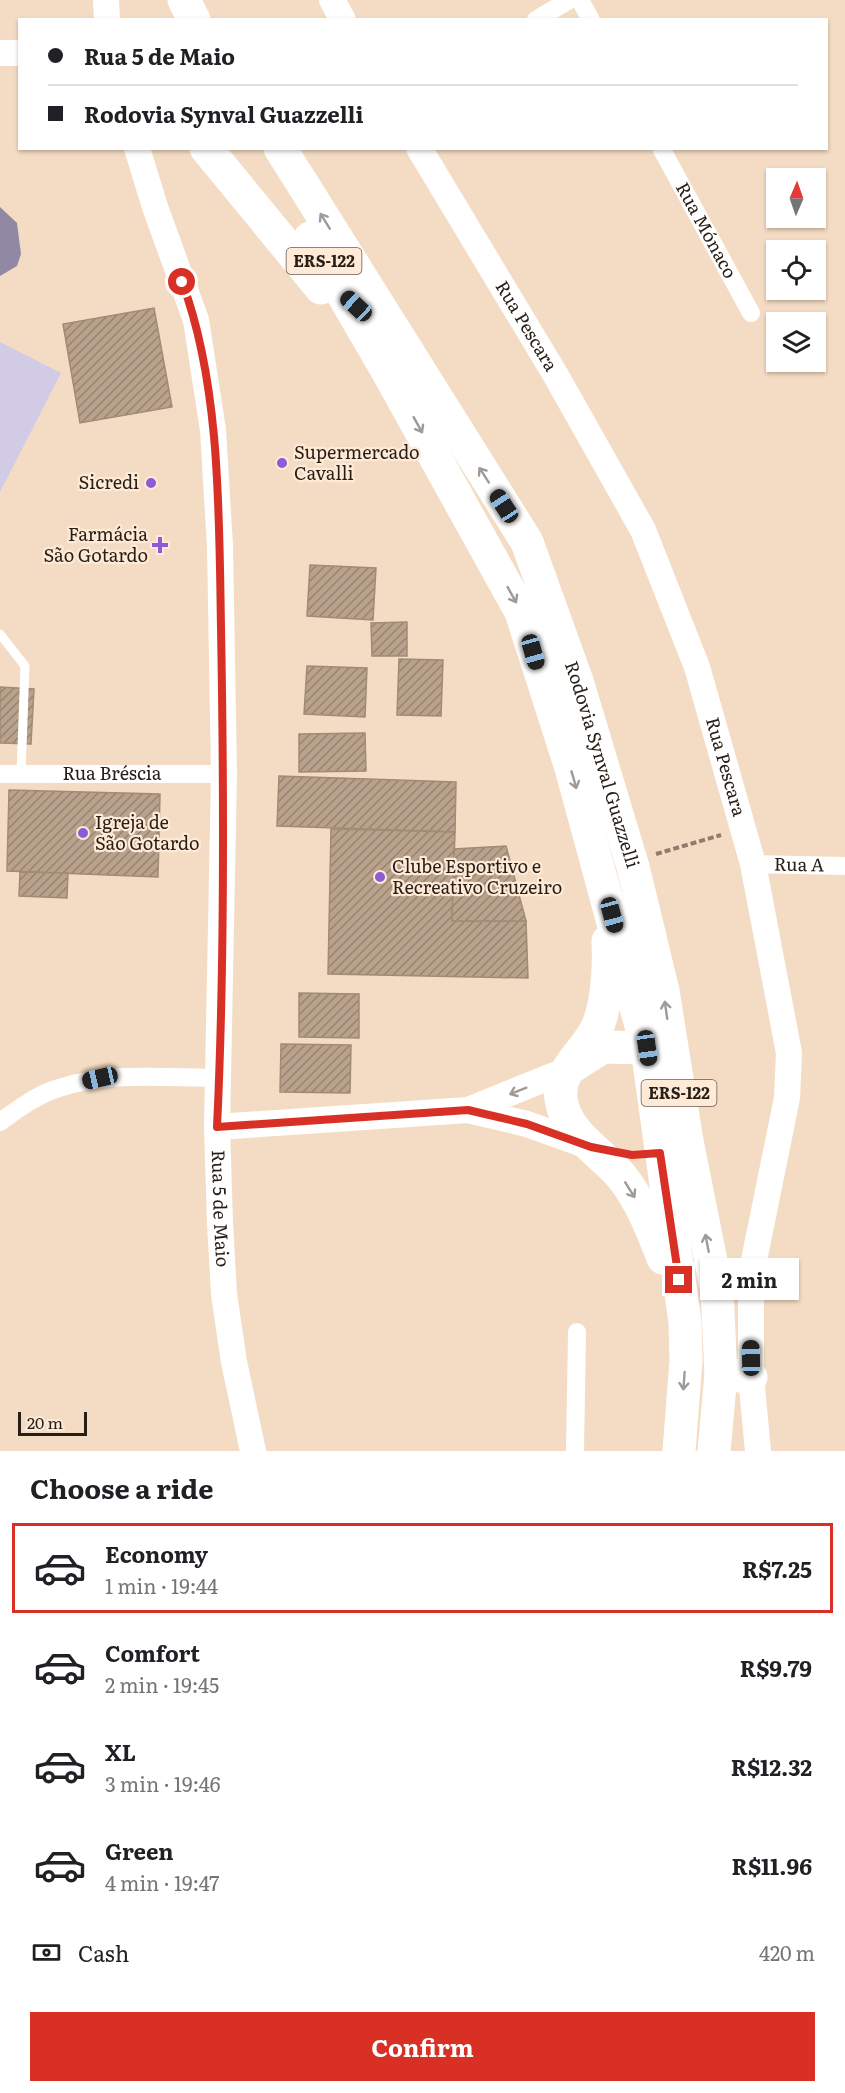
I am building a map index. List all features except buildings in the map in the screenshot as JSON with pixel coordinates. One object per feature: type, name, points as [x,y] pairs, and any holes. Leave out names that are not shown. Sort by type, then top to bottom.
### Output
[{"type":"highway","points":[[184,0],[193,18]]},
{"type":"highway","points":[[203,0],[211,18]]},
{"type":"highway","points":[[208,150],[285,244],[401,366]]},
{"type":"highway","name":"Rodovia Synval Guazzelli","points":[[259,150],[342,292],[401,366],[527,542],[577,681],[633,867],[663,991],[659,1050]]},
{"type":"highway","name":"Rodovia Synval Guazzelli","points":[[281,150],[401,366],[521,612],[571,768],[606,893],[659,1050],[674,1147],[686,1322],[680,1451]]},
{"type":"highway","points":[[285,244],[342,292]]},
{"type":"highway","points":[[606,893],[609,970],[599,1024],[567,1070],[561,1098],[570,1126],[621,1177],[650,1222],[686,1322]]},
{"type":"highway","points":[[567,1070],[603,1047],[659,1050]]},
{"type":"highway","points":[[591,1147],[632,1155],[674,1147]]},
{"type":"highway","name":"Rodovia Synval Guazzelli","points":[[674,1147],[717,1291],[736,1375],[714,1451]]},
{"type":"street","points":[[106,0],[107,18]]},
{"type":"street","points":[[332,0],[342,18]]},
{"type":"street","points":[[539,18],[569,0]]},
{"type":"street","points":[[580,0],[590,18]]},
{"type":"street","points":[[0,53],[18,53]]},
{"type":"street","name":"Rua 5 de Maio","points":[[138,150],[155,207],[196,320],[213,430],[220,546],[224,774],[217,1127],[224,1294],[234,1362],[253,1451]]},
{"type":"street","name":"Rua Pescara","points":[[419,150],[555,374],[643,530],[697,667],[753,864],[789,1053],[787,1098],[751,1275],[736,1375],[758,1451]]},
{"type":"street","name":"Rua Mónaco","points":[[662,150],[751,313]]},
{"type":"street","name":"Rua Bréscia","points":[[0,774],[224,774]]},
{"type":"street","name":"Rua A","points":[[753,864],[845,866]]},
{"type":"street","points":[[468,1110],[567,1070]]},
{"type":"street","points":[[0,1122],[22,1106],[58,1088],[100,1078],[219,1078]]},
{"type":"street","points":[[217,1127],[468,1110],[527,1124],[591,1147]]},
{"type":"street","points":[[575,1451],[577,1332]]},
{"type":"lane","points":[[0,634],[25,666],[21,774]]},
{"type":"shaded area","points":[[0,207],[17,223],[21,254],[17,266],[0,276]]},
{"type":"shaded area","points":[[0,342],[61,373],[0,492]]},
{"type":"place","name":"Supermercado Cavalli","points":[[282,463]]},
{"type":"place","name":"Sicredi","points":[[151,483]]},
{"type":"place","name":"Farmácia São Gotardo","points":[[160,545]]},
{"type":"place","name":"Igreja de São Gotardo","points":[[83,833]]},
{"type":"place","name":"Clube Esportivo e Recreativo Cruzeiro","points":[[380,877]]},
{"type":"route","points":[[182,282],[196,320],[213,430],[220,546],[224,774],[217,1127],[468,1110],[527,1124],[591,1147],[632,1155],[660,1153],[679,1280]]}]
